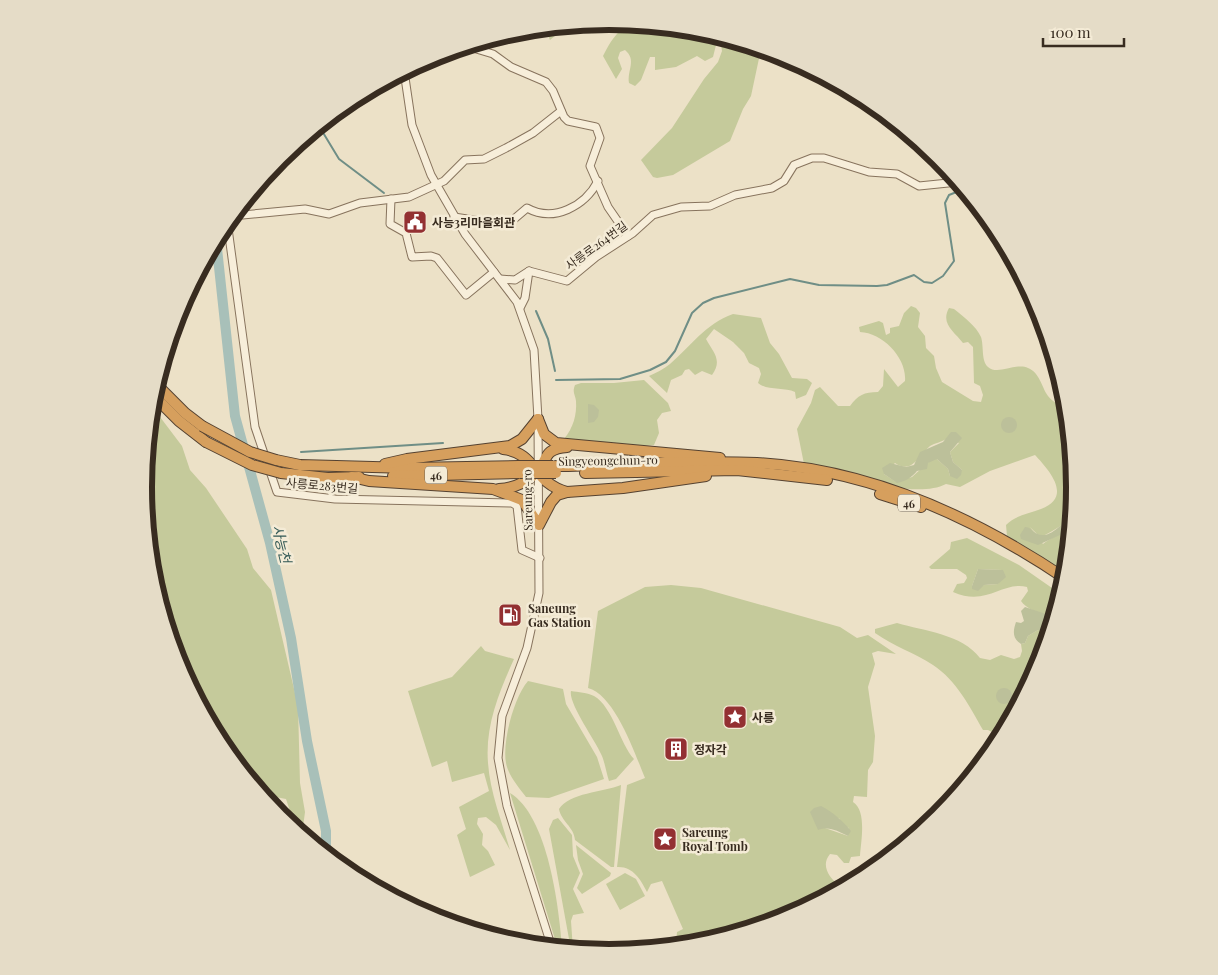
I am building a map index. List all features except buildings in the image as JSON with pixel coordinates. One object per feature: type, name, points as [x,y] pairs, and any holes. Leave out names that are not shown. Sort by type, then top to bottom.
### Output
[{"type":"highway","name":"Singyeongchun-ro","points":[[162,390],[185,413],[202,426],[250,452],[276,460],[300,465],[520,470]]},
{"type":"highway","name":"Singyeongchun-ro","points":[[159,401],[179,421],[206,442],[252,465],[281,473],[328,478],[758,463],[808,470],[904,494],[960,516],[1007,541],[1058,574]]},
{"type":"highway","points":[[371,467],[406,459],[496,448],[517,443],[538,419],[547,438],[556,443],[758,463]]},
{"type":"highway","points":[[352,477],[369,481],[493,489],[519,485],[537,472],[549,452],[578,446]]},
{"type":"highway","points":[[496,448],[523,454],[550,486],[567,492]]},
{"type":"highway","name":"Singyeongchun-ro","points":[[556,469],[737,470],[831,481],[877,492],[934,512],[1003,544],[1057,580]]},
{"type":"highway","points":[[493,489],[522,500],[539,525],[551,502],[557,495],[567,492],[623,488],[737,470]]},
{"type":"street","points":[[479,49],[493,54],[511,67],[542,79],[553,91],[561,111],[568,121],[593,125],[599,130],[600,138],[590,162],[591,170],[598,181],[608,207],[628,236]]},
{"type":"street","name":"Sareung-ro","points":[[405,78],[416,138],[436,186],[454,216],[520,308],[534,350],[538,419],[539,593],[528,648],[502,716],[498,758],[507,806],[550,941]]},
{"type":"street","points":[[242,215],[305,209],[329,214],[353,205],[409,197],[436,186],[449,177],[465,160],[484,159],[533,133],[561,111]]},
{"type":"street","name":"사릉로264번길","points":[[529,271],[567,280],[596,257],[628,236],[649,217],[673,208],[710,206],[729,197],[777,186],[784,181],[794,165],[812,158],[824,158],[869,172],[897,174],[919,186],[950,183]]},
{"type":"street","points":[[454,216],[506,225],[527,208],[543,214],[566,211],[587,196],[598,181]]},
{"type":"street","points":[[391,200],[390,224],[406,233],[412,257],[432,256],[437,258],[466,295],[494,272]]},
{"type":"street","name":"사릉로283번길","points":[[230,232],[256,427],[277,492],[334,499],[512,503],[517,506],[522,550],[540,558]]},
{"type":"street","points":[[500,279],[515,280],[529,271]]},
{"type":"street","points":[[520,308],[525,298],[529,271]]},
{"type":"green space","points":[[621,30],[669,34],[698,39],[727,46],[760,55],[751,96],[743,109],[730,141],[673,175],[653,177],[641,160],[672,128],[704,79],[718,62],[722,51],[721,45],[716,45],[713,57],[705,61],[697,56],[676,67],[655,70],[655,57],[650,57],[641,80],[635,86],[629,83],[631,61],[629,54],[625,50],[620,52],[618,58],[622,69],[616,79],[603,56]]},
{"type":"green space","points":[[558,33],[550,40],[548,34]]},
{"type":"green space","points":[[911,306],[916,308],[920,313],[918,327],[925,336],[926,348],[934,356],[936,368],[942,382],[973,401],[981,402],[983,395],[980,386],[974,383],[973,347],[968,342],[963,343],[947,323],[946,319],[949,308],[954,309],[973,325],[979,333],[982,341],[984,361],[988,367],[1002,370],[1023,367],[1032,370],[1038,376],[1050,398],[1059,404],[1066,458],[1066,521],[1043,536],[1037,534],[1030,527],[1043,544],[1064,533],[1059,568],[1007,536],[1006,525],[1018,517],[1051,504],[1056,497],[1057,490],[1051,475],[1035,455],[990,471],[960,487],[946,484],[932,488],[915,489],[876,484],[804,464],[797,429],[811,403],[815,390],[820,387],[838,406],[850,406],[862,395],[878,392],[883,386],[884,369],[898,387],[905,381],[905,372],[902,364],[892,348],[869,333],[860,332],[859,327],[879,321],[883,323],[886,335],[890,333],[890,328],[899,326],[904,313]],"holes":[[[948,438],[959,443],[950,452],[953,462],[962,470],[950,476],[948,469],[937,459],[932,459],[912,477],[896,482],[884,474],[895,463],[906,467],[911,465],[930,446]]]},
{"type":"green space","points":[[733,314],[761,318],[770,343],[779,354],[792,378],[807,379],[812,383],[806,395],[796,399],[795,392],[766,387],[758,383],[761,374],[759,368],[749,363],[744,353],[733,342],[714,329],[706,339],[717,360],[717,365],[712,375],[702,371],[695,375],[689,369],[685,370],[682,375],[671,380],[667,393],[649,376],[670,364],[714,323]]},
{"type":"green space","points":[[644,380],[668,403],[671,411],[662,413],[657,420],[659,433],[654,445],[643,446],[564,439],[572,426],[575,416],[575,385],[581,383],[614,383]]},
{"type":"green space","points":[[588,404],[594,405],[599,410],[598,417],[594,422],[588,423]]},
{"type":"green space","points":[[157,413],[182,446],[190,470],[206,488],[247,549],[253,568],[271,590],[298,706],[300,783],[305,812],[303,827],[291,814],[286,799],[272,796],[229,742],[199,690],[186,663],[176,635],[160,577],[152,517],[152,458]]},
{"type":"green space","points":[[1009,417],[1015,419],[1017,425],[1015,431],[1009,433],[1003,431],[1001,425],[1003,419]]},
{"type":"green space","points":[[951,432],[956,432],[962,438],[950,452],[953,462],[962,470],[961,475],[957,479],[950,476],[948,469],[937,459],[928,463],[927,469],[917,471],[908,479],[897,483],[884,474],[882,468],[890,463],[906,467],[914,465],[920,452],[943,442]]},
{"type":"green space","points":[[1066,520],[1064,533],[1038,545],[1021,539],[1020,535],[1025,527],[1043,535],[1053,532]]},
{"type":"green space","points":[[967,538],[1019,565],[1052,588],[1052,602],[1048,615],[1035,611],[1023,604],[1021,601],[1028,591],[1027,587],[1010,587],[975,597],[953,592],[957,584],[964,583],[967,578],[966,575],[957,569],[931,569],[929,567],[950,549],[951,542]],"holes":[[[978,569],[1002,570],[998,584],[972,586]]]},
{"type":"green space","points":[[978,569],[1003,570],[1006,577],[998,584],[984,585],[978,591],[972,589],[972,586]]},
{"type":"green space","points":[[671,585],[701,588],[840,627],[857,638],[868,635],[896,654],[878,651],[872,653],[875,664],[868,687],[875,736],[873,762],[868,770],[867,797],[854,796],[853,802],[857,806],[862,819],[860,856],[851,857],[849,863],[844,863],[837,855],[830,854],[827,858],[826,867],[830,876],[837,884],[811,898],[756,921],[676,940],[677,932],[683,929],[662,881],[651,884],[647,892],[632,871],[623,867],[617,867],[627,785],[645,778],[630,741],[615,713],[598,693],[588,688],[598,611],[645,587]],"holes":[[[839,818],[842,825],[849,828],[848,836],[825,828]]]},
{"type":"green space","points":[[1025,607],[1048,615],[1043,631],[1038,630],[1028,636],[1025,643],[1021,644],[1016,639],[1014,631],[1016,622],[1021,623],[1024,621],[1021,611]]},
{"type":"green space","points":[[897,623],[942,634],[963,644],[980,658],[990,660],[1001,655],[1014,659],[1020,657],[1022,651],[1021,644],[1025,643],[1028,636],[1038,630],[1043,631],[1032,663],[994,733],[983,730],[962,694],[941,671],[889,642],[875,633],[875,629]]},
{"type":"green space","points":[[481,646],[485,651],[514,659],[494,709],[488,749],[491,785],[510,850],[496,825],[486,817],[478,818],[477,824],[483,834],[482,845],[488,851],[495,865],[470,877],[457,835],[466,829],[459,807],[489,791],[484,773],[452,782],[447,761],[432,767],[408,691],[452,677]]},
{"type":"green space","points":[[528,681],[563,689],[566,704],[597,757],[604,779],[549,798],[526,797],[520,790],[507,768],[505,754],[510,720],[518,698]]},
{"type":"green space","points":[[1004,688],[1012,696],[1004,704],[996,696]]},
{"type":"green space","points":[[571,691],[592,695],[601,701],[634,759],[616,779],[609,781],[602,757],[578,713],[571,697]]},
{"type":"green space","points":[[621,785],[614,867],[611,867],[575,840],[559,809],[570,799]]},
{"type":"green space","points":[[510,793],[523,805],[534,821],[542,841],[549,864],[558,910],[561,942],[556,942]]},
{"type":"green space","points":[[821,806],[834,814],[851,831],[848,836],[830,829],[818,830],[810,812],[814,808]]},
{"type":"green space","points":[[558,818],[572,835],[573,856],[580,873],[573,889],[584,913],[573,915],[571,921],[573,943],[570,943],[549,829],[553,820]]},
{"type":"green space","points":[[576,845],[611,873],[610,876],[582,894],[577,888],[583,874],[578,860]]},
{"type":"green space","points":[[625,873],[636,879],[645,896],[620,910],[606,884]]},
{"type":"waterway","points":[[322,131],[339,159],[384,193]]},
{"type":"waterway","points":[[556,380],[620,379],[650,370],[666,362],[675,351],[692,313],[703,303],[714,298],[790,279],[819,285],[877,286],[887,285],[914,275],[924,282],[932,283],[943,276],[954,261],[945,203],[949,195],[958,192]]},
{"type":"waterway","name":"사능천","points":[[217,252],[235,416],[270,543],[291,638],[307,741],[326,831],[326,847]]},
{"type":"waterway","points":[[536,311],[548,339],[555,371]]},
{"type":"waterway","points":[[301,452],[443,443]]},
{"type":"place","name":"사능3리마을회관","points":[[415,222]]},
{"type":"place","name":"Saneung Gas Station","points":[[510,615]]},
{"type":"place","name":"사릉","points":[[735,717]]},
{"type":"place","name":"정자각","points":[[676,749]]},
{"type":"place","name":"Sareung Royal Tomb","points":[[665,839]]}]
